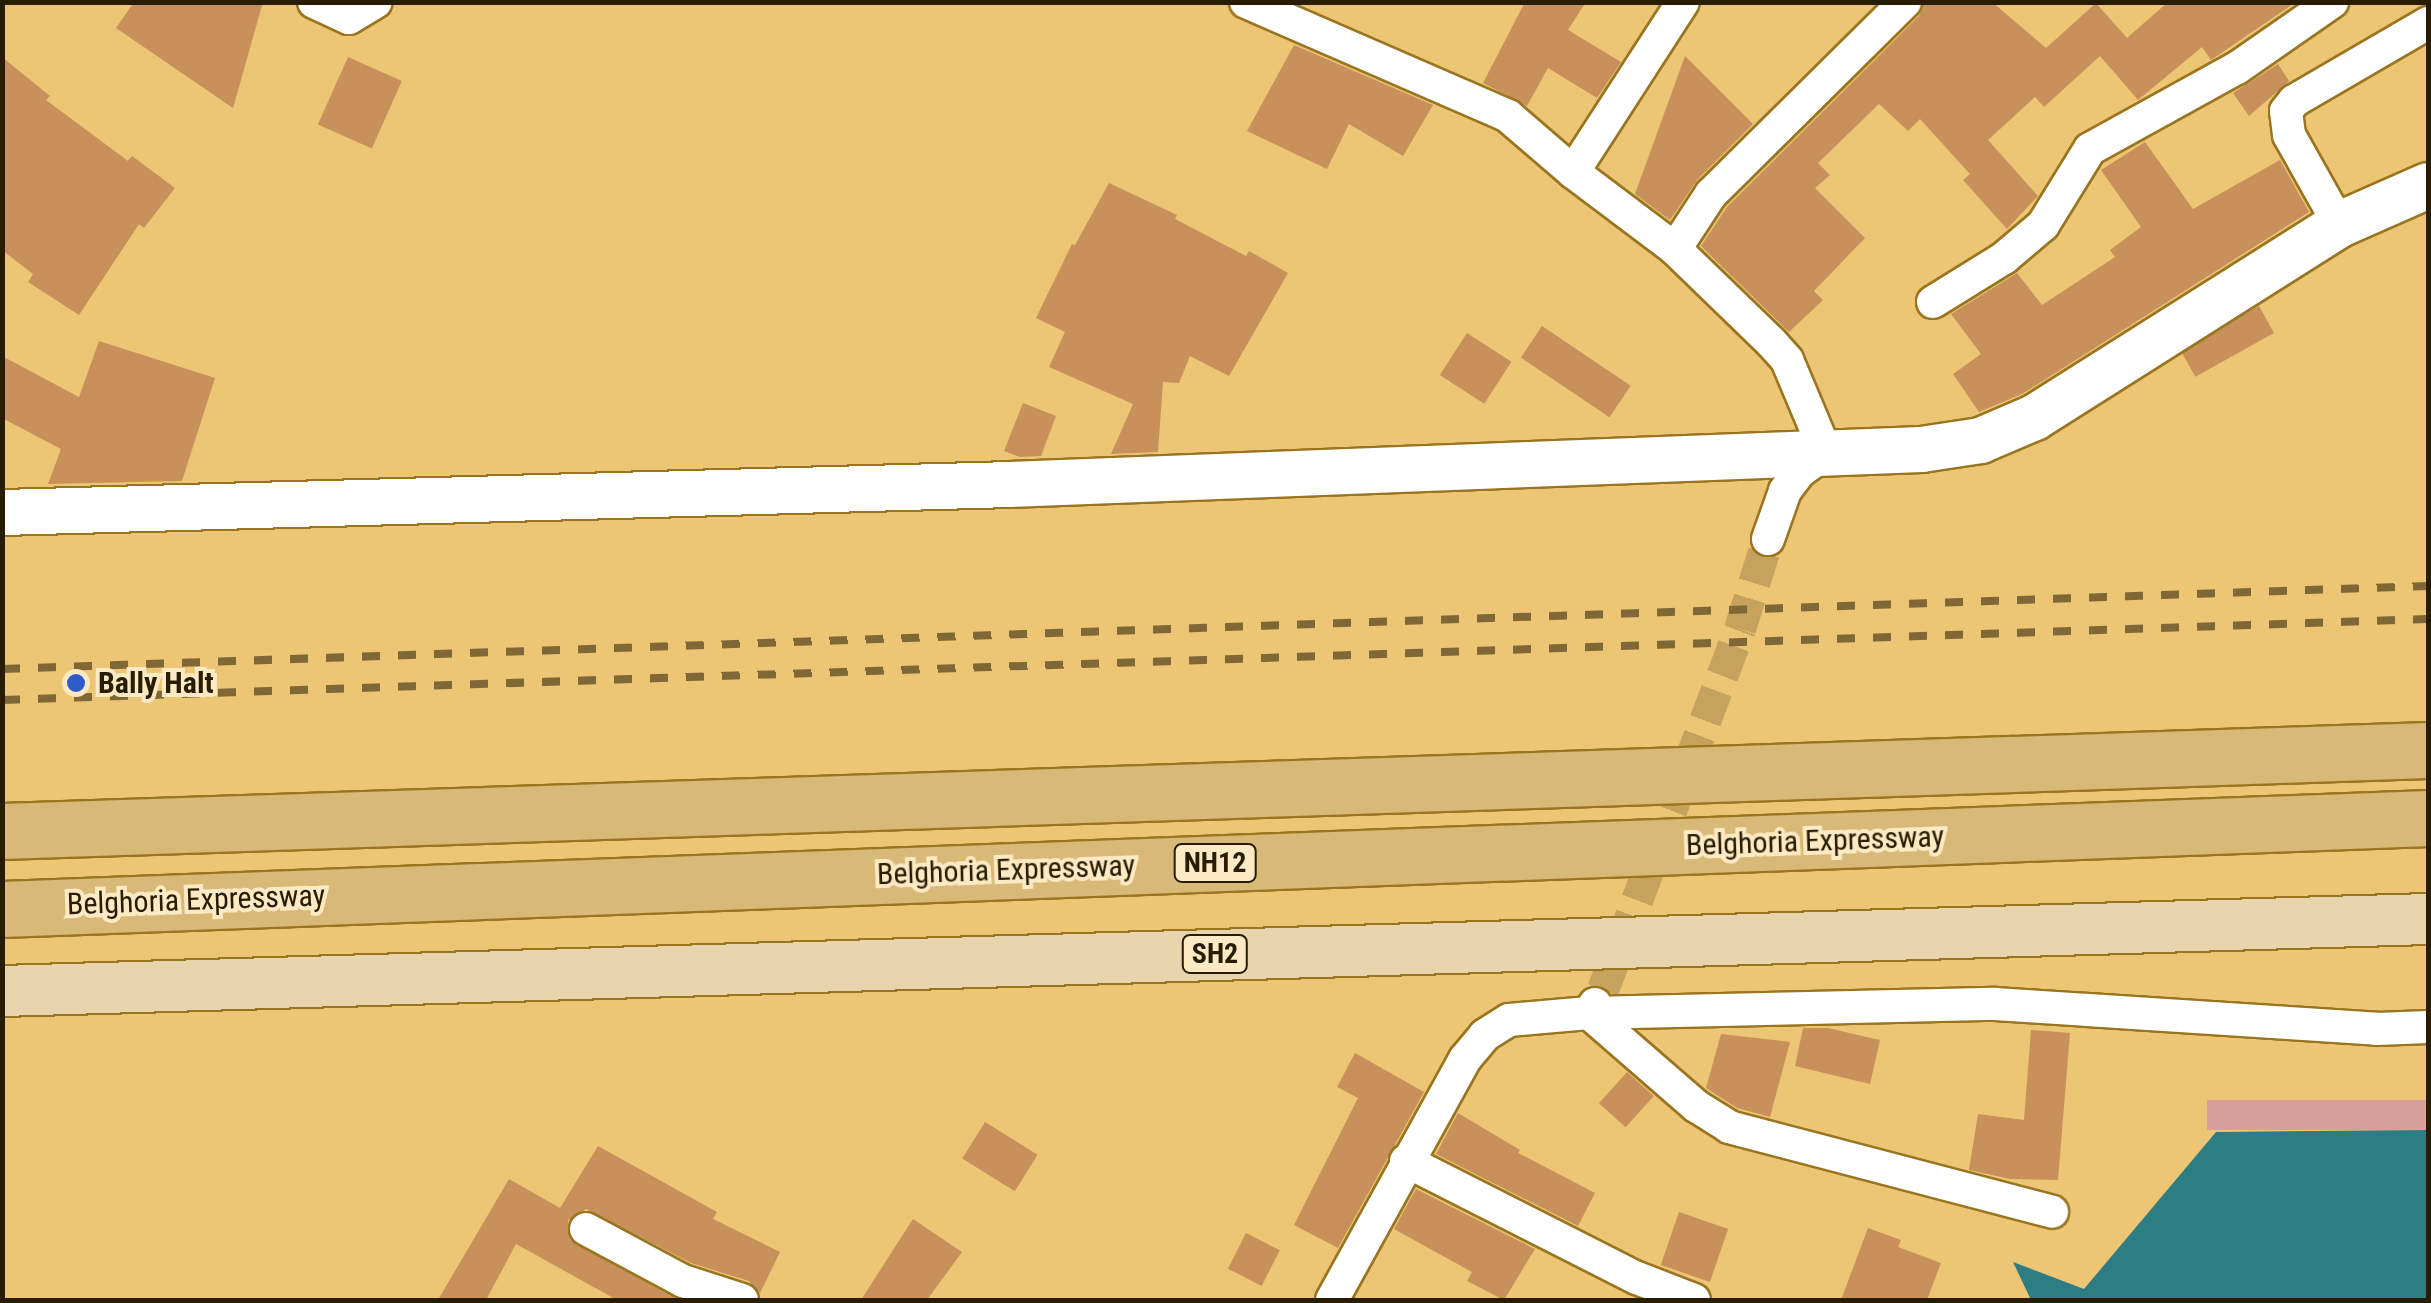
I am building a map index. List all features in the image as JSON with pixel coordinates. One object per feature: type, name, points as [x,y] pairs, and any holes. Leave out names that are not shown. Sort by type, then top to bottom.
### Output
[{"type":"highway","points":[[2,831],[2428,750]]},
{"type":"highway","name":"Belghoria Expressway","points":[[2,908],[2428,818]]},
{"type":"main road","name":"SH2","points":[[2,990],[2428,919]]},
{"type":"street","points":[[314,2],[349,18],[376,2]]},
{"type":"street","points":[[1246,2],[1508,116],[1676,249],[1786,360],[1826,454]]},
{"type":"street","points":[[1574,172],[1683,2]]},
{"type":"street","points":[[1676,249],[1711,194],[1905,2]]},
{"type":"street","points":[[1933,302],[2004,258],[2042,225],[2090,149],[2237,68],[2332,2]]},
{"type":"street","points":[[2338,224],[2289,135],[2286,111],[2294,101],[2428,23]]},
{"type":"street","points":[[2,512],[1010,484],[1921,450],[1980,440],[2034,417],[2338,224],[2428,185]]},
{"type":"street","points":[[1768,540],[1785,491],[1800,472],[1826,454]]},
{"type":"street","points":[[1332,1300],[1465,1060],[1485,1035],[1509,1020],[1596,1002],[1995,1004],[2282,1024],[2428,1027]]},
{"type":"street","points":[[1596,1002],[1696,1106],[1729,1127],[2052,1212]]},
{"type":"street","points":[[1406,1161],[1637,1278],[1694,1300]]},
{"type":"street","points":[[586,1229],[683,1281],[742,1300]]},
{"type":"shaded area","points":[[2207,1100],[2428,1100],[2428,1130],[2207,1130]]},
{"type":"water","points":[[2428,1130],[2428,1300],[2031,1300],[2013,1262],[2084,1289],[2216,1132]]},
{"type":"building","points":[[134,2],[263,2],[233,108],[116,28]]},
{"type":"building","points":[[1525,2],[1586,2],[1568,30],[1621,62],[1597,98],[1548,68],[1527,106],[1483,83]]},
{"type":"building","points":[[1924,2],[1992,2],[2046,48],[2096,3],[2127,38],[2168,2],[2296,2],[2211,60],[2202,47],[2138,100],[2100,56],[2044,107],[2035,97],[1988,140],[2038,196],[2007,229],[1963,180],[1970,174],[1920,119],[1908,131],[1879,104],[1818,163],[1830,175],[1815,188],[1865,238],[1814,291],[1823,300],[1789,332],[1701,246],[1727,207],[1919,16]]},
{"type":"building","points":[[1294,45],[1433,105],[1403,156],[1349,124],[1327,169],[1247,131]]},
{"type":"building","points":[[1685,56],[1753,124],[1697,180],[1670,220],[1635,194]]},
{"type":"building","points":[[2,57],[50,96],[46,100],[128,161],[132,156],[175,188],[144,228],[139,224],[79,315],[28,282],[33,274],[2,250]]},
{"type":"building","points":[[348,57],[402,81],[372,149],[318,125]]},
{"type":"building","points":[[2278,64],[2289,81],[2249,116],[2233,93]]},
{"type":"building","points":[[2145,142],[2193,209],[2280,160],[2309,212],[2022,394],[1979,412],[1953,374],[1981,354],[1951,314],[2017,273],[2042,305],[2115,257],[2110,250],[2141,227],[2101,170]]},
{"type":"building","points":[[1109,183],[1177,215],[1175,219],[1246,256],[1249,251],[1288,273],[1229,376],[1190,356],[1179,383],[1163,382],[1158,452],[1111,454],[1133,404],[1049,367],[1065,332],[1036,318],[1072,244],[1075,245]]},
{"type":"building","points":[[2259,306],[2274,333],[2195,377],[2180,350]]},
{"type":"building","points":[[1542,326],[1631,386],[1609,417],[1521,358]]},
{"type":"building","points":[[1467,333],[1511,362],[1484,404],[1440,375]]},
{"type":"building","points":[[99,341],[215,378],[182,481],[48,484],[61,449],[2,418],[2,356],[79,397]]},
{"type":"building","points":[[1023,403],[1056,416],[1041,456],[1020,457],[1004,451]]},
{"type":"building","points":[[1803,1028],[1828,1028],[1880,1040],[1870,1084],[1795,1066]]},
{"type":"building","points":[[2031,1030],[2070,1033],[2058,1180],[2010,1179],[1969,1170],[1978,1114],[2024,1120]]},
{"type":"building","points":[[1721,1034],[1790,1042],[1770,1117],[1737,1108],[1706,1088]]},
{"type":"building","points":[[1355,1053],[1424,1092],[1338,1248],[1294,1225],[1358,1098],[1337,1087]]},
{"type":"building","points":[[1627,1072],[1654,1096],[1626,1127],[1599,1103]]},
{"type":"building","points":[[1458,1113],[1520,1150],[1518,1153],[1595,1193],[1578,1226],[1436,1154]]},
{"type":"building","points":[[985,1122],[1038,1155],[1015,1191],[962,1158]]},
{"type":"building","points":[[598,1146],[717,1212],[713,1219],[780,1252],[760,1293],[749,1281],[691,1263],[586,1209],[568,1220],[570,1240],[678,1300],[617,1300],[516,1244],[486,1300],[438,1300],[509,1179],[560,1208]]},
{"type":"building","points":[[1416,1189],[1535,1249],[1504,1300],[1467,1281],[1472,1272],[1394,1229]]},
{"type":"building","points":[[1679,1212],[1728,1229],[1710,1282],[1661,1265]]},
{"type":"building","points":[[913,1219],[962,1252],[927,1300],[861,1300]]},
{"type":"building","points":[[1868,1228],[1901,1240],[1898,1247],[1941,1263],[1927,1300],[1841,1300]]},
{"type":"building","points":[[1246,1233],[1280,1250],[1262,1286],[1228,1269]]},
{"type":"tunnel","points":[[1603,990],[1740,629],[1768,539]]},
{"type":"railway","points":[[2,669],[2428,586]]},
{"type":"railway","points":[[2,700],[2428,619]]},
{"type":"place","name":"Bally Halt","points":[[76,683]]}]
